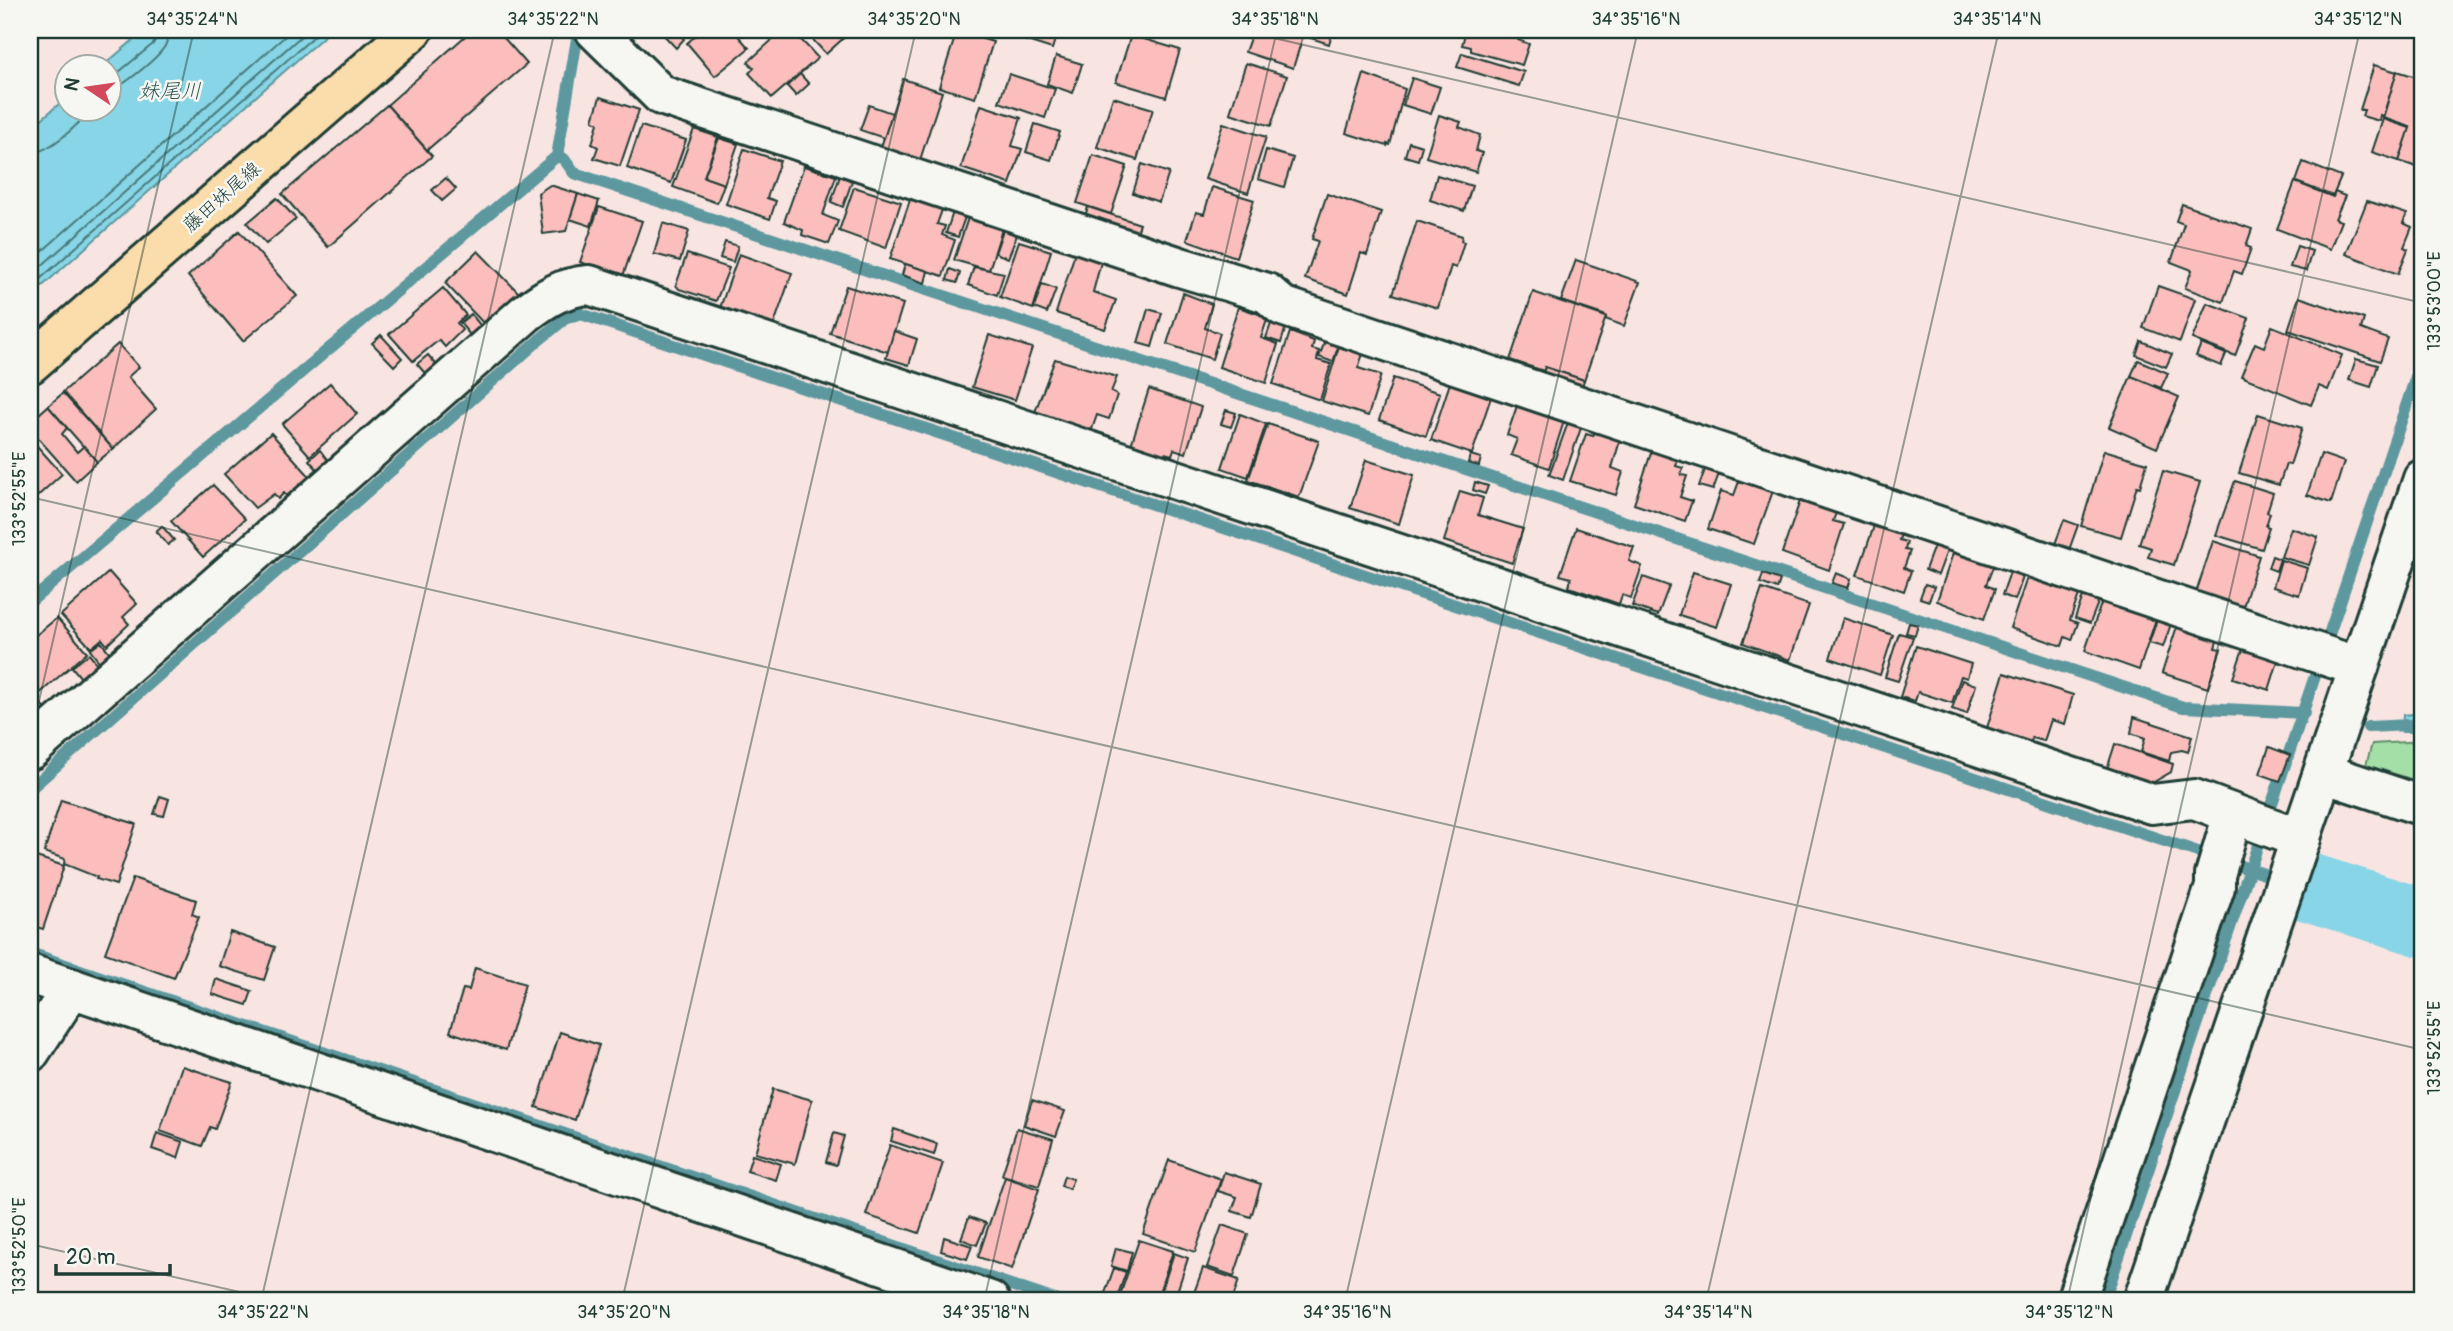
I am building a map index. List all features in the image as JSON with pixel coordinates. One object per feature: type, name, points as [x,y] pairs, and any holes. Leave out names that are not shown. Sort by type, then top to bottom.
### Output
[{"type":"main road","name":"藤田妹尾線","points":[[30,364],[413,30]]},
{"type":"street","points":[[599,33],[661,95],[1180,267],[1267,293],[1282,306],[1295,311],[2335,660]]},
{"type":"street","points":[[30,750],[526,313],[551,294],[572,286],[589,285],[2152,804],[2194,799],[2250,837]]},
{"type":"street","points":[[2076,1301],[2216,887],[2250,837],[2323,772],[2335,660],[2423,478]]},
{"type":"street","points":[[2323,772],[2423,806]]},
{"type":"street","points":[[2143,1301],[2250,837]]},
{"type":"street","points":[[30,974],[990,1301]]},
{"type":"street","points":[[30,1052],[72,988]]},
{"type":"green space","points":[[2423,741],[2423,783],[2366,765],[2372,744]]},
{"type":"water","name":"妹尾川","points":[[145,30],[331,30],[30,297],[30,129],[52,110],[52,122],[122,122],[122,52],[119,52]]},
{"type":"water","points":[[2423,713],[2423,732],[2402,732],[2403,715]]},
{"type":"building","points":[[472,30],[497,30],[527,64],[427,150],[387,105]]},
{"type":"building","points":[[659,30],[675,30],[684,39],[676,48]]},
{"type":"building","points":[[702,30],[733,30],[749,48],[715,76],[687,43]]},
{"type":"building","points":[[783,30],[792,30],[818,58],[772,98],[749,73],[754,68],[748,62]]},
{"type":"building","points":[[804,30],[849,30],[826,54]]},
{"type":"building","points":[[1058,30],[1052,49],[999,32]]},
{"type":"building","points":[[1253,30],[1305,30],[1293,68],[1245,52]]},
{"type":"building","points":[[1307,30],[1333,30],[1329,44],[1305,36]]},
{"type":"building","points":[[1466,30],[1521,30],[1518,40],[1529,44],[1522,65],[1471,51],[1471,47],[1462,45]]},
{"type":"building","points":[[957,31],[993,42],[975,98],[939,87]]},
{"type":"building","points":[[1131,35],[1180,50],[1166,97],[1116,82]]},
{"type":"building","points":[[1462,53],[1524,72],[1519,86],[1457,67]]},
{"type":"building","points":[[1056,56],[1082,64],[1073,93],[1047,84]]},
{"type":"building","points":[[1246,63],[1287,76],[1271,126],[1230,113]]},
{"type":"building","points":[[2374,65],[2397,72],[2379,121],[2362,116],[2364,110],[2360,110]]},
{"type":"building","points":[[2397,71],[2423,79],[2423,169],[2399,161],[2410,127],[2383,118]]},
{"type":"building","points":[[800,74],[809,84],[796,96],[787,86]]},
{"type":"building","points":[[1009,74],[1055,89],[1045,118],[999,102]]},
{"type":"building","points":[[1364,74],[1405,89],[1390,145],[1346,133]]},
{"type":"building","points":[[1412,78],[1440,87],[1431,114],[1403,105]]},
{"type":"building","points":[[903,79],[942,92],[920,160],[881,147]]},
{"type":"building","points":[[600,97],[639,110],[620,166],[594,158],[598,147],[592,144],[598,123],[593,120]]},
{"type":"building","points":[[1113,97],[1153,109],[1137,160],[1097,147]]},
{"type":"building","points":[[387,105],[432,156],[328,247],[282,194]]},
{"type":"building","points":[[869,105],[892,113],[884,138],[860,130]]},
{"type":"building","points":[[981,105],[1021,118],[1012,146],[1022,149],[1010,184],[961,168]]},
{"type":"building","points":[[1439,115],[1461,122],[1459,127],[1480,135],[1476,151],[1482,153],[1476,172],[1426,157]]},
{"type":"building","points":[[2383,119],[2410,128],[2399,161],[2372,152]]},
{"type":"building","points":[[1223,123],[1266,137],[1248,193],[1205,179]]},
{"type":"building","points":[[1035,124],[1060,132],[1051,160],[1026,152]]},
{"type":"building","points":[[641,126],[686,140],[671,183],[627,168]]},
{"type":"building","points":[[694,129],[718,137],[704,177],[724,184],[717,203],[673,187]]},
{"type":"building","points":[[719,138],[738,144],[724,184],[704,177]]},
{"type":"building","points":[[1409,142],[1422,146],[1418,160],[1405,156]]},
{"type":"building","points":[[744,149],[780,161],[767,198],[776,201],[770,219],[726,204]]},
{"type":"building","points":[[1266,150],[1293,158],[1284,187],[1258,179]]},
{"type":"building","points":[[1093,155],[1127,166],[1111,214],[1077,203]]},
{"type":"building","points":[[2303,162],[2341,177],[2333,196],[2296,182]]},
{"type":"building","points":[[1142,164],[1169,173],[1159,202],[1133,193]]},
{"type":"building","points":[[804,166],[836,176],[823,215],[838,221],[829,244],[802,235],[803,230],[784,222]]},
{"type":"building","points":[[1437,175],[1472,186],[1464,211],[1430,200]]},
{"type":"building","points":[[840,176],[852,181],[843,207],[831,202]]},
{"type":"building","points":[[446,178],[456,189],[442,201],[432,190]]},
{"type":"building","points":[[2295,182],[2333,197],[2335,192],[2345,196],[2335,219],[2341,221],[2330,249],[2277,229]]},
{"type":"building","points":[[550,185],[578,194],[566,231],[543,234],[538,193]]},
{"type":"building","points":[[854,187],[901,202],[886,248],[839,231]]},
{"type":"building","points":[[1212,187],[1254,200],[1236,257],[1187,240],[1196,212],[1204,214]]},
{"type":"building","points":[[578,194],[599,201],[591,226],[570,219]]},
{"type":"building","points":[[1327,194],[1381,212],[1367,255],[1361,253],[1348,294],[1305,279],[1318,241],[1312,239]]},
{"type":"building","points":[[911,197],[943,207],[937,224],[945,226],[942,235],[955,240],[943,276],[890,259]]},
{"type":"building","points":[[277,198],[296,219],[266,244],[247,223]]},
{"type":"building","points":[[2367,201],[2407,214],[2403,223],[2412,227],[2404,247],[2408,249],[2398,274],[2346,254]]},
{"type":"building","points":[[2182,204],[2252,229],[2246,246],[2251,248],[2242,274],[2234,271],[2223,302],[2185,288],[2192,270],[2171,262],[2184,224],[2176,221]]},
{"type":"building","points":[[599,207],[642,221],[623,276],[580,262]]},
{"type":"building","points":[[1088,207],[1140,224],[1137,233],[1085,216]]},
{"type":"building","points":[[953,212],[965,217],[958,237],[946,233]]},
{"type":"building","points":[[968,218],[1002,229],[989,270],[954,260]]},
{"type":"building","points":[[1417,221],[1462,236],[1461,241],[1464,242],[1456,268],[1451,266],[1438,308],[1393,294]]},
{"type":"building","points":[[663,223],[689,231],[680,261],[654,254]]},
{"type":"building","points":[[1003,230],[1017,235],[1008,258],[995,253]]},
{"type":"building","points":[[239,231],[297,296],[243,341],[188,276]]},
{"type":"building","points":[[1019,241],[1051,251],[1033,309],[1000,297]]},
{"type":"building","points":[[725,242],[738,246],[733,262],[720,258]]},
{"type":"building","points":[[2297,246],[2312,251],[2306,271],[2290,267]]},
{"type":"building","points":[[478,251],[520,294],[489,329],[445,283]]},
{"type":"building","points":[[1075,253],[1101,262],[1093,292],[1116,300],[1105,329],[1056,313]]},
{"type":"building","points":[[687,254],[729,268],[716,301],[679,289],[676,285]]},
{"type":"building","points":[[739,254],[792,273],[773,327],[720,308]]},
{"type":"building","points":[[1576,260],[1640,282],[1624,326],[1605,319],[1606,316],[1561,301]]},
{"type":"building","points":[[905,264],[928,271],[925,283],[902,275]]},
{"type":"building","points":[[974,267],[1004,273],[997,295],[968,285]]},
{"type":"building","points":[[950,269],[960,273],[957,283],[947,280]]},
{"type":"building","points":[[1042,284],[1056,289],[1047,313],[1034,308]]},
{"type":"building","points":[[846,286],[903,304],[888,352],[830,333]]},
{"type":"building","points":[[2158,286],[2195,299],[2180,342],[2143,328]]},
{"type":"building","points":[[443,288],[466,315],[457,323],[462,330],[445,347],[439,340],[413,361],[389,334]]},
{"type":"building","points":[[1533,292],[1606,317],[1584,380],[1545,367],[1544,371],[1510,360]]},
{"type":"building","points":[[1183,293],[1212,304],[1205,328],[1220,333],[1212,359],[1167,344]]},
{"type":"building","points":[[2299,297],[2364,319],[2361,329],[2388,339],[2380,361],[2288,330]]},
{"type":"building","points":[[2207,303],[2249,318],[2235,356],[2192,339]]},
{"type":"building","points":[[1238,307],[1268,317],[1261,338],[1278,344],[1266,383],[1219,367]]},
{"type":"building","points":[[1148,309],[1162,313],[1152,347],[1138,343]]},
{"type":"building","points":[[471,314],[485,331],[474,340],[460,323]]},
{"type":"building","points":[[1273,318],[1287,323],[1281,343],[1266,338]]},
{"type":"building","points":[[2272,326],[2342,355],[2328,390],[2319,386],[2311,405],[2241,376],[2255,343],[2264,347]]},
{"type":"building","points":[[894,331],[917,339],[909,365],[886,358]]},
{"type":"building","points":[[1290,332],[1314,341],[1312,349],[1319,351],[1317,360],[1331,364],[1320,400],[1273,384]]},
{"type":"building","points":[[381,335],[402,358],[394,366],[372,343]]},
{"type":"building","points":[[989,335],[1032,348],[1015,400],[972,387]]},
{"type":"building","points":[[1327,336],[1340,341],[1333,362],[1319,357]]},
{"type":"building","points":[[2141,341],[2172,354],[2166,367],[2136,355]]},
{"type":"building","points":[[118,344],[139,367],[128,377],[156,409],[113,449],[63,392]]},
{"type":"building","points":[[2201,344],[2226,354],[2221,366],[2196,356]]},
{"type":"building","points":[[1339,346],[1363,354],[1358,368],[1381,375],[1368,416],[1322,401]]},
{"type":"building","points":[[428,355],[441,370],[430,379],[417,364]]},
{"type":"building","points":[[1055,359],[1117,377],[1111,392],[1117,395],[1109,419],[1097,415],[1091,432],[1035,412]]},
{"type":"building","points":[[2356,359],[2378,365],[2371,387],[2349,380]]},
{"type":"building","points":[[2138,360],[2168,373],[2161,388],[2131,376]]},
{"type":"building","points":[[1545,367],[1584,380],[1581,390],[1542,376]]},
{"type":"building","points":[[2131,376],[2179,397],[2157,448],[2109,427]]},
{"type":"building","points":[[1393,378],[1440,393],[1426,436],[1379,420]]},
{"type":"building","points":[[330,383],[357,414],[310,456],[282,424]]},
{"type":"building","points":[[1450,383],[1491,397],[1472,454],[1431,440]]},
{"type":"building","points":[[1149,389],[1201,407],[1186,453],[1174,449],[1172,455],[1165,453],[1165,456],[1131,445]]},
{"type":"building","points":[[63,393],[113,449],[97,462],[48,406]]},
{"type":"building","points":[[1518,403],[1565,418],[1549,468],[1511,455],[1517,439],[1507,435]]},
{"type":"building","points":[[48,406],[67,428],[62,434],[77,452],[84,446],[97,462],[76,481],[30,429],[30,422]]},
{"type":"building","points":[[1226,410],[1236,413],[1231,427],[1221,424]]},
{"type":"building","points":[[1240,414],[1266,424],[1248,477],[1222,468]]},
{"type":"building","points":[[2258,414],[2302,428],[2290,465],[2286,464],[2279,485],[2239,473]]},
{"type":"building","points":[[1569,420],[1582,425],[1563,480],[1549,475]]},
{"type":"building","points":[[1268,424],[1319,441],[1299,497],[1248,480]]},
{"type":"building","points":[[1597,427],[1621,437],[1612,468],[1623,472],[1616,495],[1570,481],[1586,434],[1593,436]]},
{"type":"building","points":[[271,433],[312,479],[289,499],[284,493],[278,499],[274,494],[255,508],[224,474]]},
{"type":"building","points":[[30,438],[62,474],[30,503]]},
{"type":"building","points":[[1653,447],[1679,457],[1676,466],[1683,468],[1681,475],[1687,476],[1680,497],[1692,501],[1685,521],[1634,504]]},
{"type":"building","points":[[320,450],[333,467],[323,476],[309,460]]},
{"type":"building","points":[[2104,450],[2147,463],[2121,537],[2081,526]]},
{"type":"building","points":[[2321,454],[2344,462],[2331,503],[2307,495]]},
{"type":"building","points":[[1470,455],[1481,458],[1479,466],[1468,463]]},
{"type":"building","points":[[1366,460],[1414,475],[1399,524],[1350,508]]},
{"type":"building","points":[[1707,464],[1721,468],[1713,490],[1699,486]]},
{"type":"building","points":[[2163,471],[2200,482],[2174,565],[2148,557],[2151,548],[2139,544]]},
{"type":"building","points":[[1741,476],[1774,488],[1754,544],[1708,529],[1721,491],[1734,495]]},
{"type":"building","points":[[2235,481],[2273,493],[2267,512],[2270,513],[2266,526],[2269,527],[2262,549],[2216,535]]},
{"type":"building","points":[[1475,482],[1488,486],[1485,494],[1473,490]]},
{"type":"building","points":[[213,485],[245,519],[203,557],[171,521]]},
{"type":"building","points":[[1460,491],[1483,498],[1478,515],[1523,529],[1512,563],[1444,541]]},
{"type":"building","points":[[1801,498],[1837,510],[1833,521],[1844,524],[1829,570],[1782,553]]},
{"type":"building","points":[[2064,520],[2078,525],[2069,550],[2055,544]]},
{"type":"building","points":[[1875,523],[1902,532],[1899,540],[1907,542],[1905,550],[1910,551],[1904,568],[1911,571],[1904,591],[1857,575]]},
{"type":"building","points":[[162,526],[174,540],[168,545],[156,531]]},
{"type":"building","points":[[1576,528],[1634,547],[1629,561],[1642,566],[1631,598],[1622,595],[1619,604],[1569,587],[1571,578],[1560,575]]},
{"type":"building","points":[[2291,528],[2318,537],[2309,565],[2281,557]]},
{"type":"building","points":[[2213,541],[2259,556],[2243,607],[2196,593]]},
{"type":"building","points":[[1935,543],[1948,548],[1938,575],[1925,570]]},
{"type":"building","points":[[1954,550],[1994,564],[1986,585],[1995,589],[1984,619],[1937,601]]},
{"type":"building","points":[[2272,556],[2280,559],[2276,571],[2268,568]]},
{"type":"building","points":[[2281,560],[2307,568],[2299,595],[2273,587]]},
{"type":"building","points":[[2011,569],[2024,574],[2015,600],[2002,595]]},
{"type":"building","points":[[109,572],[137,604],[123,617],[129,624],[107,645],[102,639],[91,648],[61,615]]},
{"type":"building","points":[[1693,572],[1731,584],[1717,627],[1679,615]]},
{"type":"building","points":[[1836,573],[1851,579],[1848,588],[1832,583]]},
{"type":"building","points":[[1763,574],[1780,580],[1777,589],[1760,583]]},
{"type":"building","points":[[2028,575],[2080,592],[2070,620],[2078,623],[2072,640],[2065,637],[2062,646],[2010,628]]},
{"type":"building","points":[[1643,577],[1669,586],[1658,615],[1632,606]]},
{"type":"building","points":[[1925,584],[1934,587],[1929,601],[1920,598]]},
{"type":"building","points":[[1762,589],[1809,605],[1790,660],[1743,643]]},
{"type":"building","points":[[2084,594],[2099,600],[2090,623],[2075,618]]},
{"type":"building","points":[[2102,601],[2156,619],[2139,670],[2085,651]]},
{"type":"building","points":[[2158,617],[2172,621],[2163,647],[2149,643]]},
{"type":"building","points":[[57,618],[87,652],[38,695],[30,685],[30,640]]},
{"type":"building","points":[[1843,618],[1893,635],[1880,675],[1830,658]]},
{"type":"building","points":[[1909,623],[1918,625],[1915,635],[1906,633]]},
{"type":"building","points":[[2178,623],[2218,637],[2215,648],[2221,649],[2208,688],[2162,673]]},
{"type":"building","points":[[1899,633],[1913,637],[1898,681],[1885,677]]},
{"type":"building","points":[[101,642],[115,659],[104,668],[90,650]]},
{"type":"building","points":[[1916,646],[1971,664],[1967,678],[1961,676],[1952,703],[1918,692],[1915,701],[1900,697]]},
{"type":"building","points":[[2244,646],[2279,658],[2269,690],[2233,678]]},
{"type":"building","points":[[89,654],[102,670],[85,683],[72,667]]},
{"type":"building","points":[[2004,673],[2073,695],[2065,724],[2051,720],[2044,741],[2032,738],[2030,745],[1986,731]]},
{"type":"building","points":[[1962,680],[1976,685],[1967,714],[1952,709]]},
{"type":"building","points":[[35,696],[51,716],[37,727],[30,718],[30,700]]},
{"type":"building","points":[[2134,717],[2192,736],[2188,752],[2171,752],[2169,761],[2141,752],[2145,738],[2131,733]]},
{"type":"building","points":[[2115,744],[2173,764],[2171,772],[2152,783],[2107,769]]},
{"type":"building","points":[[2269,747],[2290,755],[2280,781],[2260,774]]},
{"type":"building","points":[[160,796],[169,799],[164,816],[154,814]]},
{"type":"building","points":[[61,800],[136,824],[116,885],[96,879],[97,877],[64,864],[65,859],[44,852]]},
{"type":"building","points":[[30,855],[64,866],[43,929],[30,925]]},
{"type":"building","points":[[133,878],[196,900],[192,914],[199,917],[174,978],[105,953]]},
{"type":"building","points":[[230,932],[275,947],[264,980],[219,966]]},
{"type":"building","points":[[475,968],[525,984],[506,1050],[450,1032],[463,989],[469,990]]},
{"type":"building","points":[[216,979],[252,991],[247,1005],[212,994]]},
{"type":"building","points":[[560,1032],[599,1045],[575,1120],[536,1107]]},
{"type":"building","points":[[182,1066],[232,1082],[215,1129],[210,1127],[202,1146],[160,1131]]},
{"type":"building","points":[[773,1089],[812,1100],[795,1164],[755,1153]]},
{"type":"building","points":[[1032,1100],[1065,1111],[1056,1136],[1024,1125]]},
{"type":"building","points":[[1017,1128],[1053,1139],[1039,1186],[1002,1175]]},
{"type":"building","points":[[894,1129],[937,1144],[934,1155],[891,1141]]},
{"type":"building","points":[[157,1133],[183,1142],[178,1158],[152,1149]]},
{"type":"building","points":[[834,1133],[844,1136],[836,1165],[826,1162]]},
{"type":"building","points":[[890,1145],[943,1163],[919,1233],[866,1215]]},
{"type":"building","points":[[752,1155],[781,1164],[776,1180],[747,1171]]},
{"type":"building","points":[[1169,1160],[1221,1179],[1195,1252],[1143,1234]]},
{"type":"building","points":[[1224,1172],[1261,1184],[1251,1217],[1232,1211],[1237,1197],[1218,1191]]},
{"type":"building","points":[[1064,1176],[1073,1179],[1069,1189],[1061,1186]]},
{"type":"building","points":[[1005,1177],[1039,1189],[1012,1269],[978,1257]]},
{"type":"building","points":[[969,1217],[986,1223],[977,1245],[961,1239]]},
{"type":"building","points":[[1222,1225],[1248,1234],[1234,1276],[1207,1267]]},
{"type":"building","points":[[944,1237],[972,1246],[967,1259],[941,1251]]},
{"type":"building","points":[[1139,1240],[1173,1251],[1156,1301],[1118,1301]]},
{"type":"building","points":[[1116,1248],[1132,1252],[1127,1271],[1111,1266]]},
{"type":"building","points":[[1174,1253],[1188,1258],[1174,1301],[1158,1301]]},
{"type":"building","points":[[1114,1268],[1126,1272],[1116,1300],[1104,1296]]},
{"type":"building","points":[[1203,1268],[1239,1280],[1232,1301],[1191,1301]]},
{"type":"building","points":[[812,1294],[836,1301],[810,1301]]},
{"type":"waterway","points":[[30,602],[557,156],[577,39],[587,30]]},
{"type":"waterway","points":[[557,156],[564,159],[574,173],[2183,707],[2304,713]]},
{"type":"waterway","points":[[30,789],[539,340],[567,317],[581,314],[2267,875]]},
{"type":"waterway","points":[[2104,1301],[2423,356]]},
{"type":"waterway","points":[[2368,727],[2410,725]]},
{"type":"waterway","points":[[2302,885],[2423,923]]},
{"type":"waterway","points":[[30,953],[1058,1301]]}]
